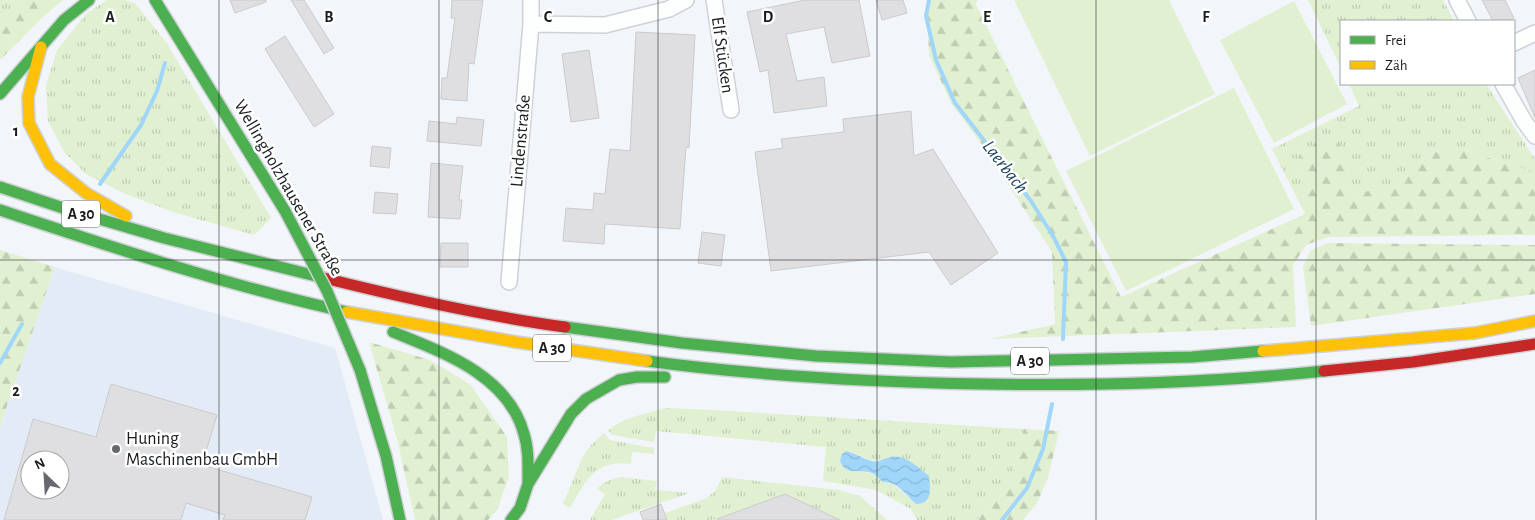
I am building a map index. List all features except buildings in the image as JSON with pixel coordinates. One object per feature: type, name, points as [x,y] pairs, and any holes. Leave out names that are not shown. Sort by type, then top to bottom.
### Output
[{"type":"main road","points":[[0,94],[64,20],[89,0]]},
{"type":"main road","name":"Wellingholzhausener Straße","points":[[155,0],[285,211],[327,291],[360,370],[386,456],[400,520]]},
{"type":"main road","points":[[41,47],[28,97],[29,123],[50,164],[86,193],[164,238]]},
{"type":"main road","name":"A 30","points":[[0,187],[72,211],[164,238],[420,302],[525,322],[682,343],[816,356],[951,362],[1192,357],[1475,333],[1535,321]]},
{"type":"main road","name":"A 30","points":[[0,210],[100,243],[214,277],[341,311],[491,339],[617,358],[764,375],[874,382],[999,386],[1201,382],[1342,370],[1484,353],[1535,344]]},
{"type":"main road","points":[[341,311],[446,354],[487,378],[509,400],[522,427],[528,455],[528,484]]},
{"type":"main road","points":[[511,520],[520,508],[528,484],[571,414],[586,399],[619,380],[636,377],[764,375]]},
{"type":"street","name":"Lindenstraße","points":[[509,282],[532,24],[531,0]]},
{"type":"street","points":[[532,24],[605,25],[669,9],[686,0]]},
{"type":"street","name":"Elf Stücken","points":[[714,0],[730,110]]},
{"type":"street","points":[[1456,0],[1467,20]]},
{"type":"street","points":[[1515,42],[1535,33]]},
{"type":"street","points":[[1504,85],[1524,121],[1535,135]]},
{"type":"shaded area","points":[[54,267],[335,348],[383,520],[0,520],[0,426]]},
{"type":"green space","points":[[0,0],[25,0],[0,33]]},
{"type":"green space","points":[[25,0],[63,0],[0,60],[0,33]]},
{"type":"green space","points":[[107,0],[125,0],[135,3],[166,42],[271,218],[254,235],[173,212],[123,193],[86,174],[64,152],[48,121],[46,85],[57,50],[87,13]]},
{"type":"green space","points":[[927,0],[977,0],[976,5],[1121,297],[1305,214],[1300,154],[1336,130],[1352,193],[1395,188],[1423,158],[1449,146],[1535,172],[1535,235],[1328,237],[1306,245],[1293,265],[1296,327],[990,339],[1055,324],[1052,252],[983,146],[951,103],[929,55]]},
{"type":"green space","points":[[1014,0],[1169,0],[1215,94],[1090,156]]},
{"type":"green space","points":[[1308,0],[1443,0],[1453,20],[1340,20],[1340,66]]},
{"type":"green space","points":[[1294,1],[1347,104],[1274,143],[1220,40]]},
{"type":"green space","points":[[1349,85],[1487,85],[1535,159],[1535,172],[1449,146],[1423,158],[1395,188],[1352,193],[1336,131],[1300,154],[1305,214],[1272,149],[1359,106]]},
{"type":"green space","points":[[1234,88],[1294,209],[1126,291],[1066,171]]},
{"type":"green space","points":[[1328,243],[1535,245],[1535,294],[1311,326],[1303,267],[1311,250]]},
{"type":"green space","points":[[0,250],[55,267],[0,426]]},
{"type":"green space","points":[[369,342],[430,360],[470,384],[507,437],[509,477],[497,510],[488,520],[415,520],[397,439]]},
{"type":"green space","points":[[667,408],[1024,429],[1009,487],[977,520],[917,520],[911,509],[876,490],[823,481],[826,447],[656,431],[654,442],[612,435],[608,430],[629,419]],"holes":[[[846,451],[873,461],[883,460],[916,504],[893,484],[883,482],[875,475],[864,471],[847,470]]]},
{"type":"green space","points":[[1024,429],[1059,431],[1048,478],[1037,503],[1023,520],[977,520],[1009,487]]},
{"type":"green space","points":[[604,433],[610,440],[654,448],[654,454],[632,452],[631,464],[619,463],[600,469],[587,481],[570,508],[563,504],[583,456],[590,446]]},
{"type":"green space","points":[[622,477],[657,481],[655,490],[690,493],[611,520],[590,520],[605,494],[597,489],[608,481]]},
{"type":"green space","points":[[722,477],[839,490],[860,496],[887,520],[840,520],[785,494],[713,520],[667,520],[665,513],[707,498],[715,491]]},
{"type":"water","points":[[846,451],[875,461],[896,457],[907,460],[929,476],[930,491],[928,499],[916,504],[898,487],[891,483],[883,482],[874,474],[846,469],[840,461],[842,454]]},
{"type":"waterway","name":"Laerbach","points":[[929,0],[926,16],[936,60],[955,103],[1031,201],[1053,236],[1066,262],[1063,339]]},
{"type":"waterway","points":[[100,184],[141,125],[157,91],[165,63]]},
{"type":"waterway","points":[[0,363],[22,324]]},
{"type":"waterway","name":"Laerbach","points":[[1002,520],[1027,488],[1043,449],[1052,404]]},
{"type":"traffic: fast","points":[[0,94],[64,20],[89,0]]},
{"type":"traffic: fast","points":[[155,0],[285,211]]},
{"type":"traffic: fast","points":[[0,187],[72,211],[164,238],[324,278]]},
{"type":"traffic: fast","points":[[0,210],[215,278],[347,312]]},
{"type":"traffic: fast","points":[[285,211],[327,291],[360,370]]},
{"type":"traffic: fast","points":[[565,327],[682,343],[816,356],[951,362],[1192,357],[1263,351]]},
{"type":"traffic: fast","points":[[393,332],[453,358],[489,381],[504,396],[516,414],[526,440],[528,484]]},
{"type":"traffic: fast","points":[[647,361],[731,371],[815,377],[983,384],[1153,383],[1324,371]]},
{"type":"traffic: fast","points":[[360,370],[386,456],[400,520]]},
{"type":"traffic: fast","points":[[511,520],[520,508],[528,484],[571,414],[586,399],[619,380],[637,377],[665,377]]},
{"type":"traffic: slow","points":[[41,47],[28,97],[29,123],[50,164],[86,193],[126,216]]},
{"type":"traffic: slow","points":[[347,312],[516,342],[647,361]]},
{"type":"traffic: slow","points":[[1263,351],[1475,333],[1535,321]]},
{"type":"traffic: jam","points":[[324,278],[444,306],[504,318],[565,327]]},
{"type":"traffic: jam","points":[[1324,371],[1413,362],[1535,344]]},
{"type":"place","name":"Huning Maschinenbau GmbH","points":[[116,449]]}]
